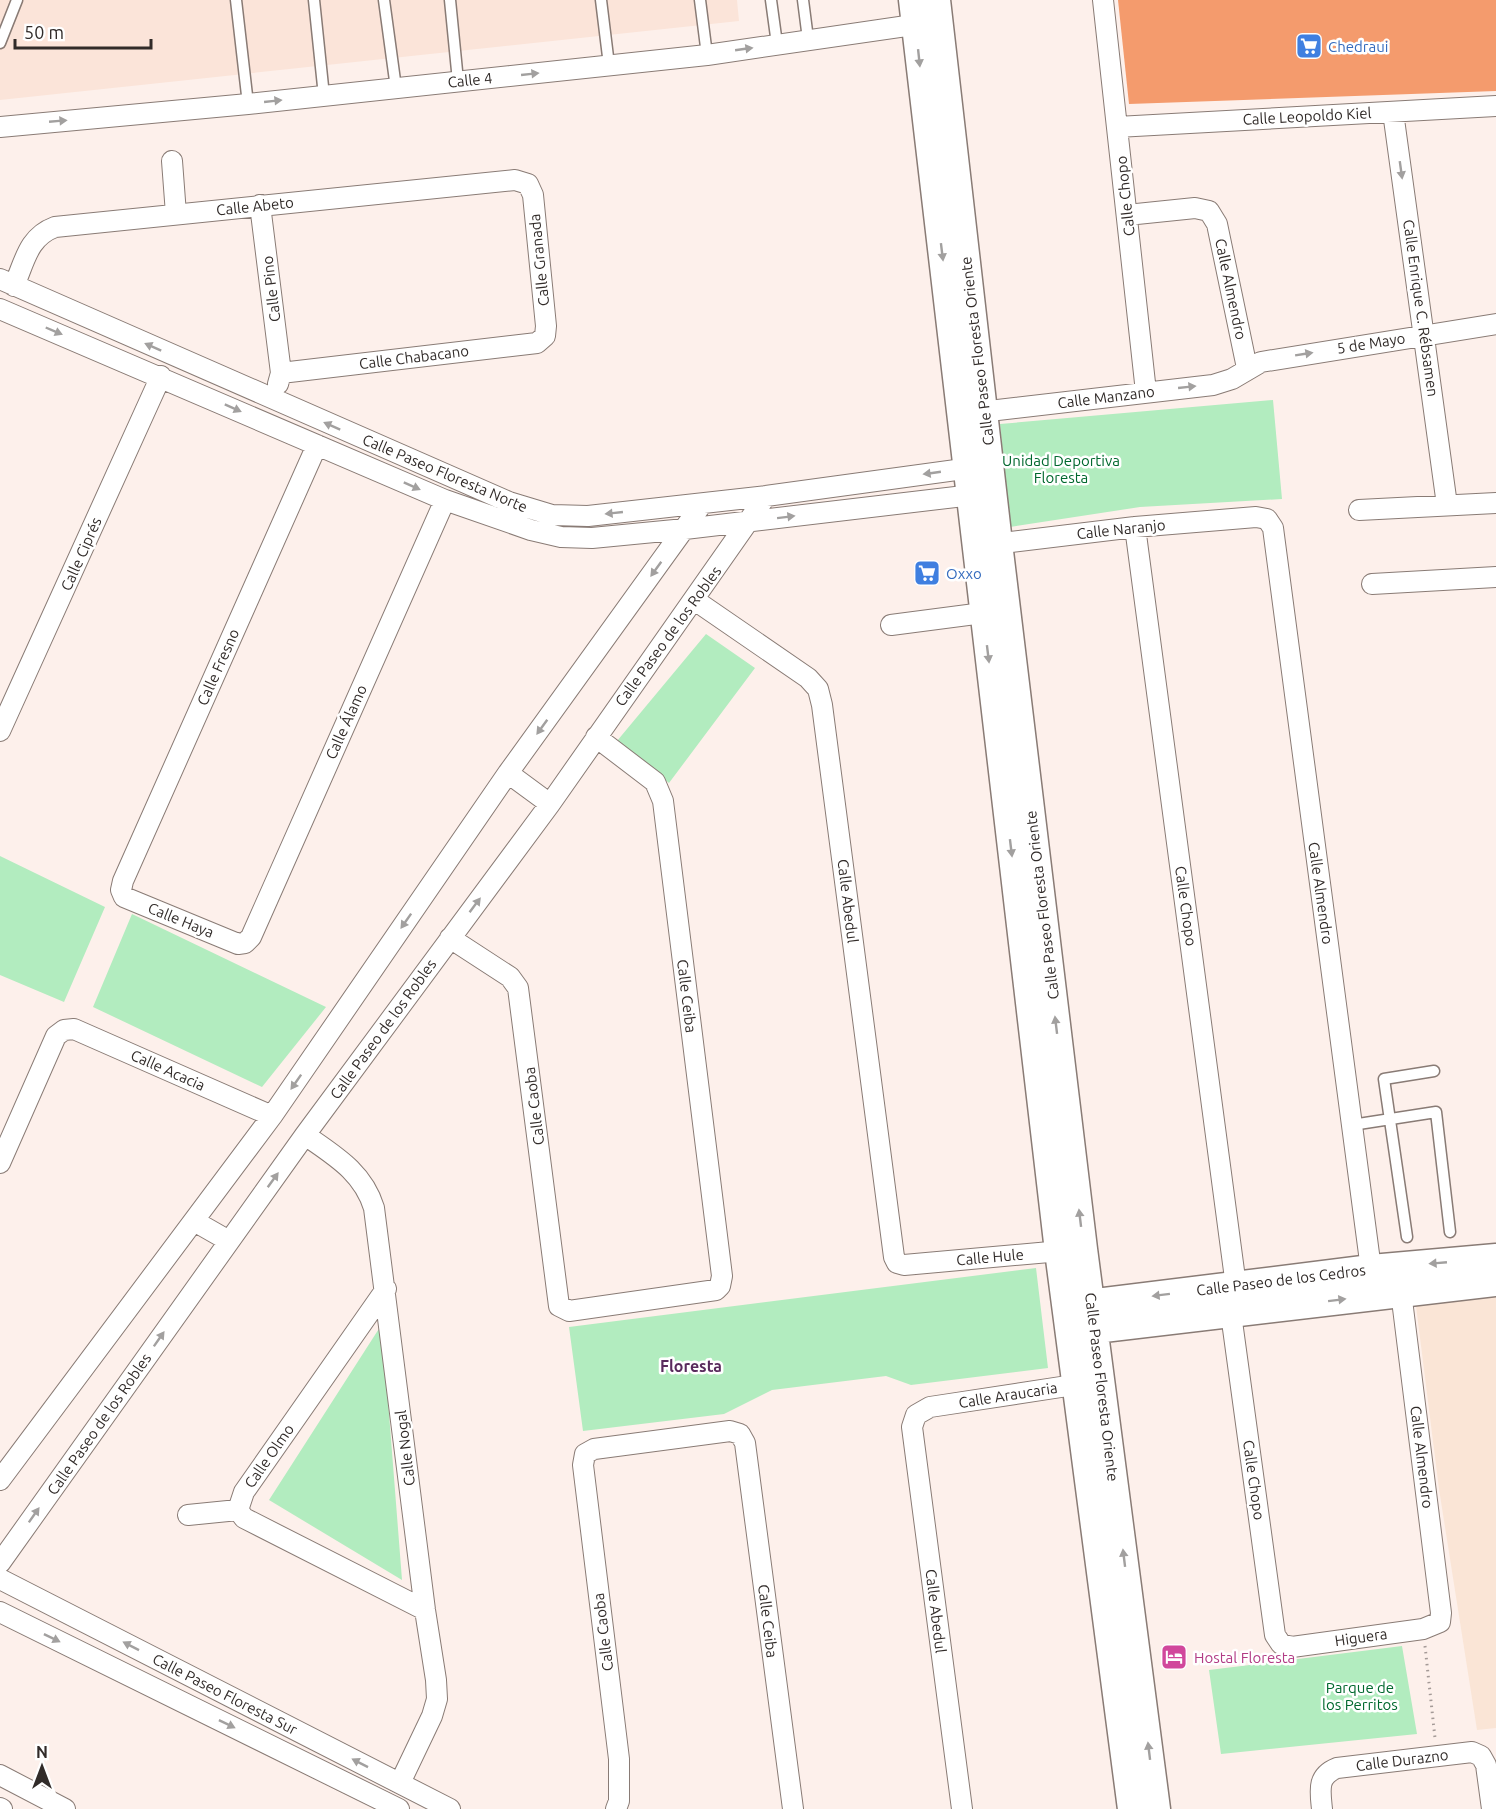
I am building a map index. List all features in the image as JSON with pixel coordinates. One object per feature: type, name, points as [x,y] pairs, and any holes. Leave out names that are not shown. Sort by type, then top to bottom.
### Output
[{"type":"main road","name":"Calle Paseo Floresta Oriente","points":[[926,11],[986,545],[1039,986],[1142,1796]]},
{"type":"main road","name":"Calle Paseo Floresta Oriente","points":[[986,545],[983,613],[1039,986]]},
{"type":"main road","name":"Calle Paseo de los Cedros","points":[[1081,1318],[1231,1314],[1371,1269],[1496,1258]]},
{"type":"main road","name":"Calle Paseo de los Cedros","points":[[1081,1318],[1236,1286],[1299,1292],[1401,1292],[1496,1282]]},
{"type":"street","name":"Calle Chopo","points":[[1103,0],[1146,392]]},
{"type":"street","name":"Calle 4","points":[[0,127],[248,104],[707,55],[808,39],[926,11]]},
{"type":"street","name":"Calle Leopoldo Kiel","points":[[1117,127],[1496,106]]},
{"type":"street","name":"Calle Enrique C. Rébsamen","points":[[1393,112],[1447,505]]},
{"type":"street","points":[[172,161],[176,214]]},
{"type":"street","name":"Calle Abeto","points":[[7,282],[41,232],[55,227],[514,180],[528,184]]},
{"type":"street","name":"Calle Granada","points":[[528,184],[534,207],[546,326],[545,336]]},
{"type":"street","name":"Calle Pino","points":[[260,205],[281,373]]},
{"type":"street","name":"Calle Almendro","points":[[1127,215],[1195,208],[1209,211],[1217,224],[1247,368]]},
{"type":"street","name":"Calle Paseo Floresta Norte","points":[[7,282],[508,502],[552,515],[588,516],[766,496],[980,481]]},
{"type":"street","name":"Calle Paseo Floresta Norte","points":[[2,316],[161,376],[445,500],[531,530],[561,537],[592,538],[748,521],[980,481]]},
{"type":"street","name":"5 de Mayo","points":[[1247,368],[1278,358],[1496,324]]},
{"type":"street","name":"Calle Chabacano","points":[[281,373],[537,343],[545,336]]},
{"type":"street","name":"Calle Manzano","points":[[972,413],[1224,382],[1247,368]]},
{"type":"street","points":[[262,421],[273,400],[281,373]]},
{"type":"street","name":"Calle Ciprés","points":[[0,731],[161,376]]},
{"type":"street","name":"Calle Fresno","points":[[121,890],[318,445]]},
{"type":"street","name":"Calle Paseo de los Robles","points":[[0,1563],[305,1135],[550,804],[696,601],[766,496]]},
{"type":"street","name":"Calle Álamo","points":[[245,943],[251,937],[445,500]]},
{"type":"street","points":[[1359,510],[1496,502]]},
{"type":"street","points":[[0,1480],[272,1116],[508,773],[702,504]]},
{"type":"street","name":"Calle Naranjo","points":[[986,545],[1135,527],[1256,517],[1268,519]]},
{"type":"street","name":"Calle Almendro","points":[[1268,519],[1273,528],[1371,1269]]},
{"type":"street","name":"Calle Chopo","points":[[1135,527],[1236,1286]]},
{"type":"street","points":[[1372,584],[1496,577]]},
{"type":"street","name":"Calle Abedul","points":[[696,601],[808,678],[818,689],[824,716],[894,1257],[897,1263]]},
{"type":"street","points":[[891,625],[983,613]]},
{"type":"street","name":"Calle Ceiba","points":[[561,1309],[569,1311],[712,1291],[720,1286],[720,1264],[663,801],[655,782],[596,737]]},
{"type":"street","points":[[508,773],[550,804]]},
{"type":"street","name":"Calle Haya","points":[[121,890],[124,897],[238,944],[245,943]]},
{"type":"street","name":"Calle Caoba","points":[[450,938],[510,977],[518,988],[522,1003],[558,1303],[561,1309]]},
{"type":"street","name":"Calle Acacia","points":[[0,1163],[56,1036],[64,1030],[74,1029],[272,1116]]},
{"type":"street","name":"Calle Nogal","points":[[305,1135],[351,1168],[369,1191],[374,1208],[386,1289],[437,1699],[432,1716],[400,1783]]},
{"type":"street","points":[[194,1221],[229,1241]]},
{"type":"street","name":"Calle Hule","points":[[897,1263],[904,1265],[1071,1250]]},
{"type":"street","name":"Calle Olmo","points":[[238,1510],[244,1492],[386,1289]]},
{"type":"street","name":"Calle Almendro","points":[[1401,1292],[1441,1613],[1431,1626]]},
{"type":"street","name":"Calle Chopo","points":[[1231,1314],[1275,1635],[1281,1644]]},
{"type":"street","name":"Calle Araucaria","points":[[916,1414],[930,1407],[1089,1383]]},
{"type":"street","name":"Calle Abedul","points":[[916,1414],[912,1427],[962,1809]]},
{"type":"street","name":"Calle Caoba","points":[[616,1809],[619,1801],[619,1759],[584,1465],[585,1454],[594,1449],[730,1431],[740,1434]]},
{"type":"street","name":"Calle Ceiba","points":[[740,1434],[745,1443],[793,1809]]},
{"type":"street","points":[[188,1515],[238,1510],[244,1518],[425,1610]]},
{"type":"street","name":"Calle Paseo Floresta Sur","points":[[0,1579],[450,1809]]},
{"type":"street","name":"Calle Paseo Floresta Sur","points":[[0,1612],[392,1807]]},
{"type":"street","name":"Higuera","points":[[1281,1644],[1292,1647],[1431,1626]]},
{"type":"street","points":[[308,1764],[318,1741]]},
{"type":"street","name":"Calle Durazno","points":[[1322,1809],[1320,1781],[1337,1768],[1473,1752],[1481,1756],[1486,1765],[1492,1809]]},
{"type":"street","points":[[0,1775],[65,1809]]},
{"type":"lane","points":[[0,43],[17,0]]},
{"type":"lane","points":[[236,0],[248,104]]},
{"type":"lane","points":[[314,0],[324,96]]},
{"type":"lane","points":[[384,0],[396,88]]},
{"type":"lane","points":[[450,0],[458,81]]},
{"type":"lane","points":[[601,0],[609,65]]},
{"type":"lane","points":[[700,0],[707,55]]},
{"type":"lane","points":[[771,0],[777,45]]},
{"type":"lane","points":[[803,0],[808,39]]},
{"type":"lane","points":[[1407,1237],[1384,1079],[1434,1071]]},
{"type":"lane","points":[[1352,1125],[1436,1112],[1450,1232]]},
{"type":"path","points":[[1431,1626],[1437,1755]]},
{"type":"shaded area","points":[[0,0],[737,0],[739,21],[0,100]]},
{"type":"shaded area","points":[[1496,1293],[1496,1728],[1477,1730],[1439,1489],[1415,1298]]},
{"type":"green space","name":"Unidad Deportiva Floresta","points":[[1273,400],[1282,499],[1140,507],[1010,527],[1000,424]]},
{"type":"green space","points":[[706,634],[755,668],[669,783],[617,741]]},
{"type":"green space","points":[[0,856],[105,907],[64,1002],[0,975]]},
{"type":"green space","points":[[132,914],[326,1007],[262,1087],[93,1007]]},
{"type":"green space","points":[[1036,1268],[1048,1368],[911,1385],[886,1376],[772,1390],[724,1414],[583,1431],[569,1327]]},
{"type":"green space","points":[[382,1324],[402,1580],[269,1500]]},
{"type":"green space","name":"Parque de los Perritos","points":[[1402,1646],[1417,1734],[1221,1754],[1209,1670]]},
{"type":"building","name":"Chedraui","points":[[1118,0],[1496,0],[1496,91],[1129,104]]},
{"type":"place","name":"Chedraui","points":[[1309,46]]},
{"type":"place","name":"Oxxo","points":[[927,573]]},
{"type":"place","name":"Hostal Floresta","points":[[1174,1657]]},
{"type":"district","name":"Floresta","points":[[691,1366]]}]
